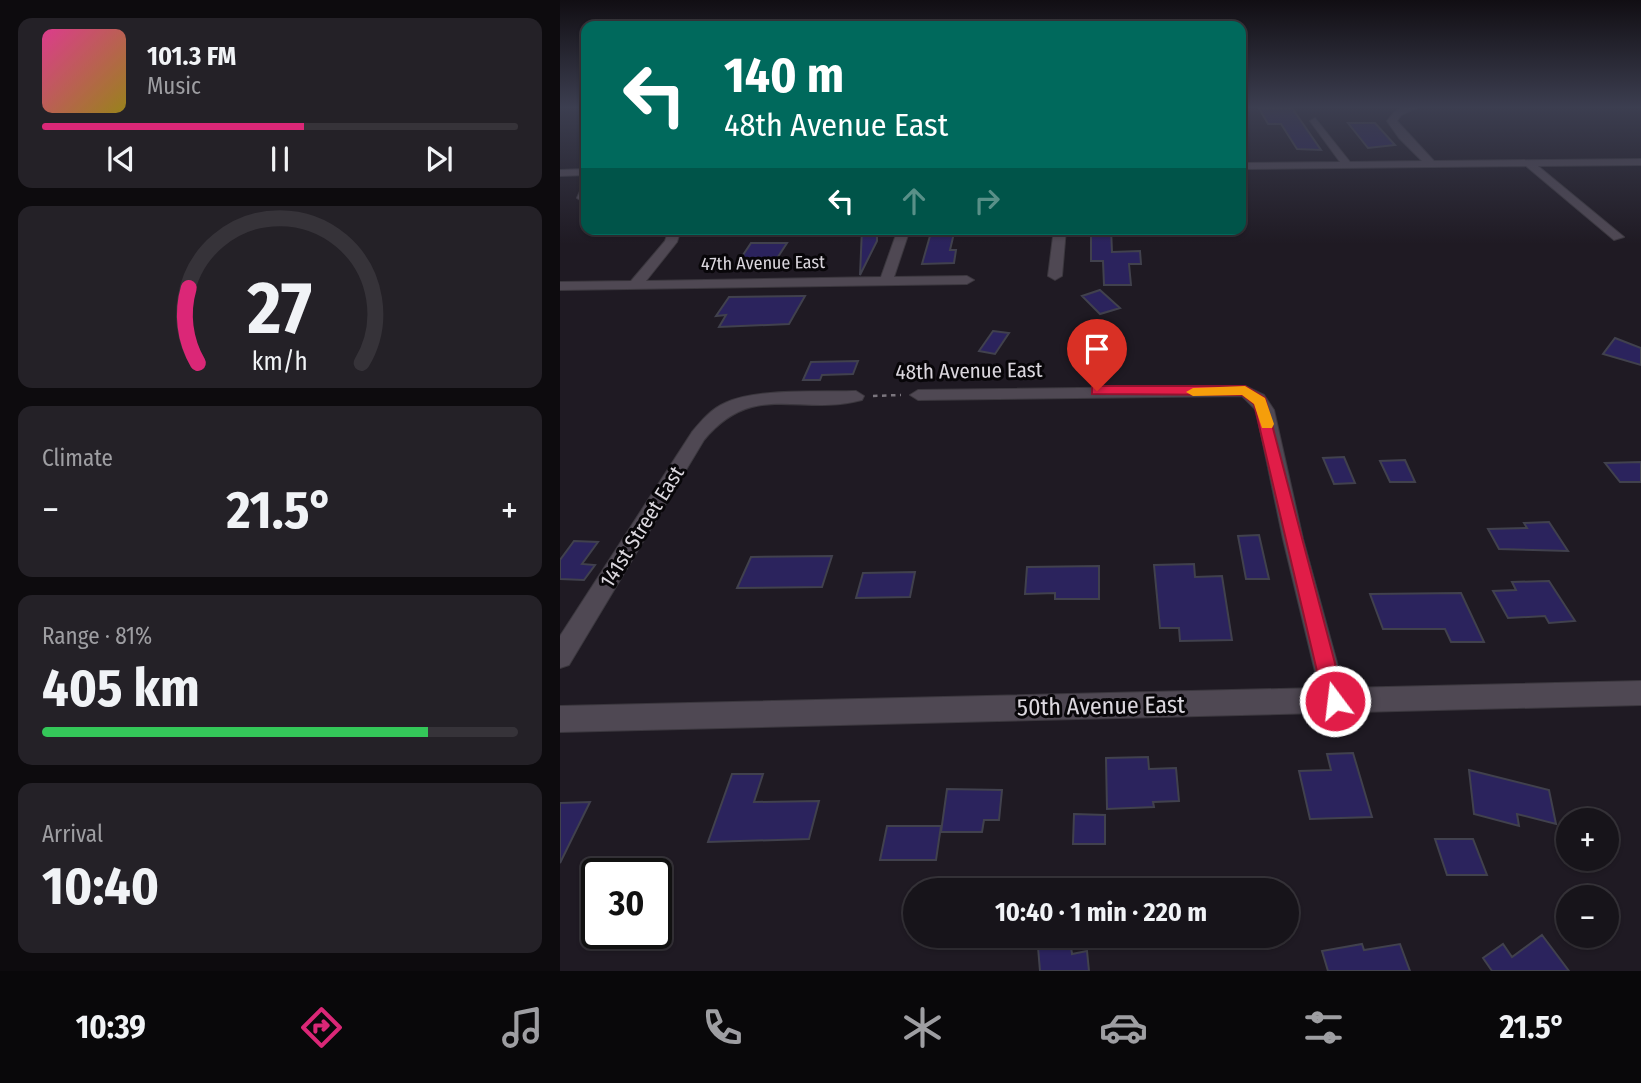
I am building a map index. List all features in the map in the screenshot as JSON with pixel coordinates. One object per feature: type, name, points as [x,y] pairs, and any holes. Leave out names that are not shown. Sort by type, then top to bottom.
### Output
[{"type":"street","points":[[1339,153],[1347,165]]},
{"type":"street","points":[[1421,153],[1432,164]]},
{"type":"street","points":[[1528,163],[1618,237]]},
{"type":"street","points":[[1246,166],[1638,163]]},
{"type":"street","points":[[560,173],[581,172]]},
{"type":"street","points":[[635,285],[673,235]]},
{"type":"street","points":[[886,281],[902,235]]},
{"type":"street","points":[[1055,276],[1059,235]]},
{"type":"street","name":"47th Avenue East","points":[[560,286],[967,280]]},
{"type":"street","name":"48th Avenue East","points":[[918,395],[1097,391],[1249,393],[1261,402],[1265,410],[1293,539],[1335,701]]},
{"type":"street","name":"141st Street East","points":[[560,657],[698,436],[716,416],[732,405],[770,399],[856,396]]},
{"type":"street","name":"50th Avenue East","points":[[560,719],[1641,693]]},
{"type":"path","name":"48th Avenue East","points":[[856,396],[918,395]]},
{"type":"building","points":[[862,235],[877,235],[877,241],[860,275]]},
{"type":"building","points":[[930,235],[954,235],[950,250],[956,250],[954,263],[922,264]]},
{"type":"building","points":[[1091,235],[1111,235],[1112,252],[1140,251],[1141,264],[1129,264],[1131,285],[1104,285],[1103,261],[1091,261]]},
{"type":"building","points":[[751,243],[787,243],[772,266],[735,267]]},
{"type":"building","points":[[1100,290],[1120,308],[1100,314],[1082,296]]},
{"type":"building","points":[[805,296],[789,324],[719,327],[726,315],[716,316],[729,297]]},
{"type":"building","points":[[993,331],[1009,333],[995,354],[979,351]]},
{"type":"building","points":[[1615,338],[1641,348],[1641,365],[1603,354]]},
{"type":"building","points":[[858,361],[853,374],[822,375],[820,380],[803,380],[811,362]]},
{"type":"building","points":[[1344,457],[1355,483],[1334,484],[1323,458]]},
{"type":"building","points":[[1405,460],[1415,482],[1390,482],[1380,461]]},
{"type":"building","points":[[1641,462],[1641,482],[1620,482],[1605,463]]},
{"type":"building","points":[[1549,522],[1568,551],[1499,549],[1488,529],[1527,528],[1524,523]]},
{"type":"building","points":[[1259,535],[1269,579],[1246,579],[1238,536]]},
{"type":"building","points":[[574,541],[598,542],[582,564],[595,565],[584,580],[560,579],[560,560]]},
{"type":"building","points":[[832,556],[822,587],[737,588],[751,557]]},
{"type":"building","points":[[1194,564],[1195,577],[1222,576],[1232,640],[1180,641],[1179,628],[1160,628],[1154,565]]},
{"type":"building","points":[[1099,566],[1099,599],[1055,599],[1055,593],[1025,594],[1027,567]]},
{"type":"building","points":[[915,572],[910,597],[856,598],[863,573]]},
{"type":"building","points":[[1549,581],[1575,621],[1549,623],[1545,616],[1508,618],[1493,591],[1516,590],[1512,582]]},
{"type":"building","points":[[1461,593],[1484,642],[1451,642],[1445,629],[1383,629],[1370,594]]},
{"type":"building","points":[[1353,753],[1372,817],[1310,819],[1299,771],[1331,770],[1327,754]]},
{"type":"building","points":[[1148,757],[1149,769],[1176,768],[1179,801],[1153,802],[1154,807],[1107,809],[1106,758]]},
{"type":"building","points":[[1469,770],[1549,790],[1556,824],[1517,814],[1519,826],[1474,814]]},
{"type":"building","points":[[732,774],[763,774],[754,802],[819,801],[809,839],[708,842]]},
{"type":"building","points":[[947,789],[1002,790],[999,820],[984,820],[982,832],[941,832]]},
{"type":"building","points":[[590,802],[560,863],[560,803]]},
{"type":"building","points":[[1074,814],[1105,815],[1105,844],[1073,844]]},
{"type":"building","points":[[887,826],[941,826],[936,860],[880,860]]},
{"type":"building","points":[[1435,839],[1473,839],[1487,875],[1447,875]]},
{"type":"building","points":[[1542,935],[1569,971],[1492,971],[1483,958],[1503,944],[1512,957]]},
{"type":"building","points":[[1362,944],[1364,950],[1400,944],[1410,971],[1328,971],[1322,951]]},
{"type":"building","points":[[1038,948],[1071,948],[1072,954],[1087,951],[1089,971],[1040,971]]},
{"type":"slow traffic","points":[[1193,392],[1245,391],[1261,402],[1267,424]]},
{"type":"route","points":[[1097,391],[1245,391],[1261,402],[1335,701]]}]
